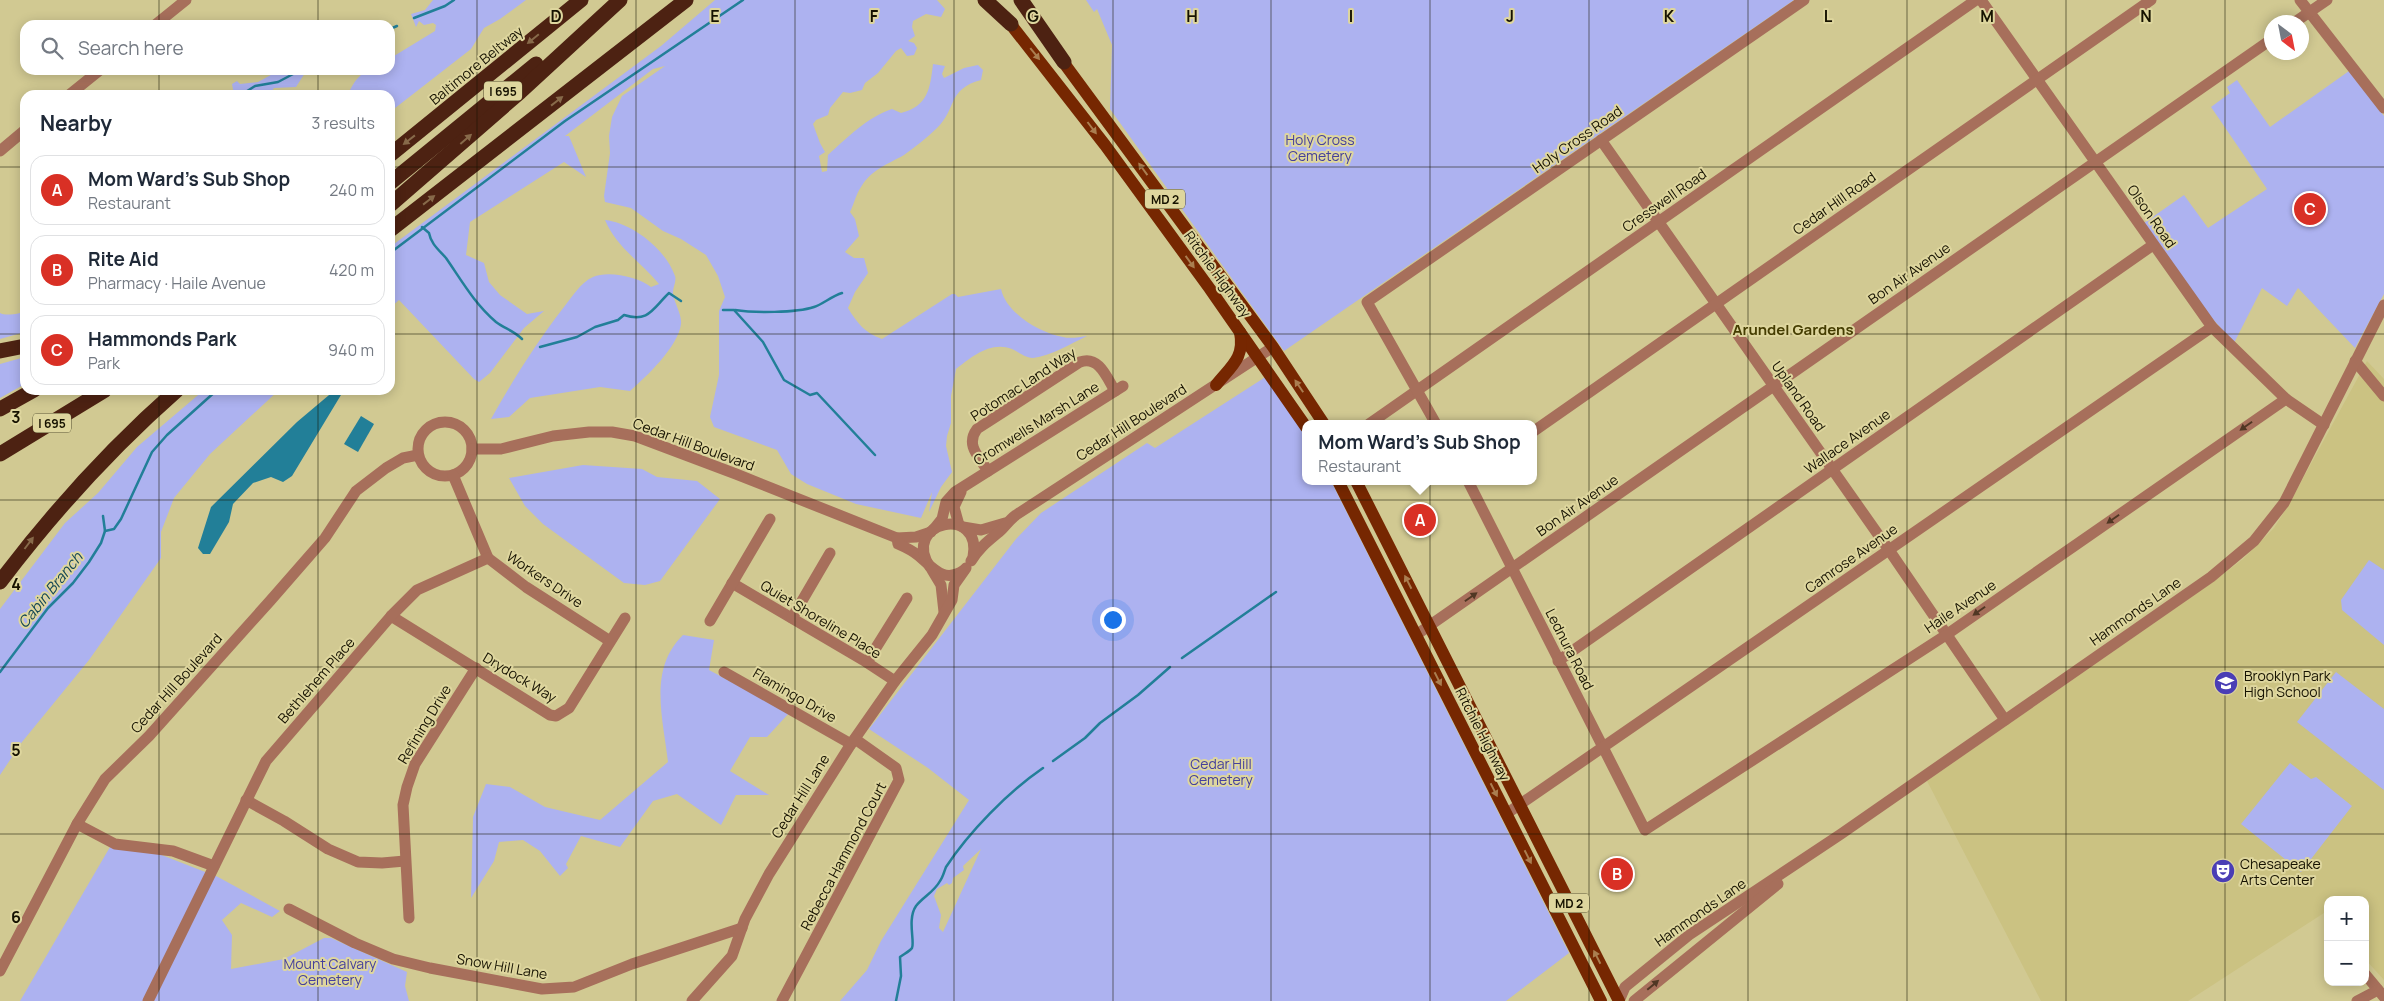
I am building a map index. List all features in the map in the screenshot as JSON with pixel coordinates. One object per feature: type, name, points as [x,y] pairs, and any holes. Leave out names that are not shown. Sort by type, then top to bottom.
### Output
[{"type":"highway","name":"Baltimore Beltway","points":[[395,151],[581,0]]},
{"type":"highway","name":"I 695","points":[[395,179],[618,0]]},
{"type":"highway","points":[[395,201],[520,92],[618,0]]},
{"type":"highway","points":[[395,226],[686,0]]},
{"type":"highway","points":[[985,0],[1011,24]]},
{"type":"highway","points":[[1021,0],[1064,62]]},
{"type":"highway","points":[[0,351],[20,347]]},
{"type":"highway","name":"I 695","points":[[0,409],[25,395]]},
{"type":"highway","name":"I 695","points":[[0,454],[97,395]]},
{"type":"highway","points":[[0,582],[75,488],[136,426],[171,395]]},
{"type":"highway","points":[[136,426],[176,395]]},
{"type":"main road","name":"Ritchie Highway","points":[[991,0],[1105,145],[1240,330],[1302,421]]},
{"type":"main road","name":"Ritchie Highway","points":[[1014,0],[1064,62],[1273,348],[1321,420]]},
{"type":"main road","points":[[1216,385],[1240,356],[1242,344],[1240,330]]},
{"type":"main road","name":"Ritchie Highway","points":[[1340,485],[1601,1001]]},
{"type":"main road","name":"Ritchie Highway","points":[[1358,485],[1620,1001]]},
{"type":"street","points":[[161,20],[186,0]]},
{"type":"street","name":"Holy Cross Road","points":[[1418,390],[1367,302],[1804,0]]},
{"type":"street","name":"Cresswell Road","points":[[1375,420],[1976,0]]},
{"type":"street","name":"Olson Road","points":[[1981,0],[2212,327],[2286,399],[2312,419],[2324,425]]},
{"type":"street","name":"Cedar Hill Road","points":[[1537,429],[2151,0]]},
{"type":"street","points":[[2300,0],[2384,108]]},
{"type":"street","points":[[2306,15],[2328,0]]},
{"type":"street","name":"Bon Air Avenue","points":[[1416,635],[2264,45]]},
{"type":"street","points":[[75,90],[94,75]]},
{"type":"street","points":[[0,151],[20,134]]},
{"type":"street","name":"Upland Road","points":[[1601,140],[1889,550],[2005,720]]},
{"type":"street","name":"Wallace Avenue","points":[[1558,661],[2153,245]]},
{"type":"street","name":"Hammonds Lane","points":[[1620,1001],[1625,987],[1689,935],[1809,856],[2005,720],[2210,577],[2254,541],[2284,503],[2384,305]]},
{"type":"street","name":"Camrose Avenue","points":[[1506,814],[2212,327]]},
{"type":"street","name":"Cedar Hill Boulevard","points":[[472,450],[501,449],[553,436],[589,432],[612,432],[635,436],[897,538],[901,536],[916,537],[944,524],[981,530],[1005,523],[1273,348]]},
{"type":"street","name":"Potomac Land Way","points":[[988,471],[972,447],[972,440],[978,429],[1080,362],[1089,360],[1097,363],[1119,388]]},
{"type":"street","points":[[2355,361],[2384,396]]},
{"type":"street","name":"Cromwells Marsh Lane","points":[[932,530],[942,519],[946,502],[955,492],[1119,388]]},
{"type":"street","points":[[1418,390],[1434,420]]},
{"type":"street","name":"Haile Avenue","points":[[1645,830],[1946,634],[2286,399]]},
{"type":"street","points":[[441,422],[450,422],[465,431],[470,438],[472,450],[469,463],[463,470],[453,475],[439,476],[431,474],[424,468],[418,455],[417,444],[420,436],[426,429],[441,422]]},
{"type":"street","name":"Cedar Hill Boulevard","points":[[0,971],[77,824],[105,778],[149,736],[270,601],[325,538],[356,491],[386,468],[403,458],[418,455]]},
{"type":"street","name":"Workers Drive","points":[[453,475],[488,558],[526,587],[610,641]]},
{"type":"street","points":[[931,569],[940,574],[951,575],[968,565],[974,552],[973,543],[961,526],[954,504],[965,485]]},
{"type":"street","name":"Lednura Road","points":[[1470,485],[1645,830]]},
{"type":"street","points":[[710,621],[770,519]]},
{"type":"street","name":"Cedar Hill Boulevard","points":[[968,565],[983,544],[1001,531],[1005,523]]},
{"type":"street","points":[[932,530],[925,540],[924,552],[931,569],[941,585],[944,612]]},
{"type":"street","name":"Cedar Hill Boulevard","points":[[897,538],[898,544],[917,554],[931,569]]},
{"type":"street","points":[[792,618],[830,553]]},
{"type":"street","name":"Bethlehem Place","points":[[148,1001],[266,761],[391,616],[417,590],[488,558]]},
{"type":"street","name":"Cedar Hill Lane","points":[[692,1001],[732,956],[742,928],[765,880],[853,741],[895,681],[932,635],[952,600],[954,585],[968,565]]},
{"type":"street","name":"Quiet Shoreline Place","points":[[732,583],[867,662],[895,681]]},
{"type":"street","points":[[867,662],[907,598]]},
{"type":"street","name":"Drydock Way","points":[[391,616],[550,715],[556,716],[569,708],[626,618]]},
{"type":"street","name":"Refining Drive","points":[[409,918],[404,805],[409,779],[415,764],[476,668]]},
{"type":"street","name":"Flamingo Drive","points":[[724,672],[853,741]]},
{"type":"street","name":"Rebecca Hammond Court","points":[[782,1001],[898,784],[899,776],[896,768],[853,741]]},
{"type":"street","points":[[246,800],[328,849],[350,859],[366,863],[405,861]]},
{"type":"street","points":[[77,824],[115,844],[173,851],[214,866]]},
{"type":"street","name":"Hammonds Lane","points":[[1634,1001],[1672,969],[1701,948],[1809,856]]},
{"type":"street","points":[[1701,948],[1704,937],[1734,913],[1738,903]]},
{"type":"street","name":"Snow Hill Lane","points":[[289,909],[355,943],[393,959],[430,968],[542,989],[574,987],[632,964],[742,928]]},
{"type":"street","points":[[1672,969],[1673,963],[1689,946],[1691,939],[1689,935]]},
{"type":"street","points":[[2357,1001],[2381,993],[2369,979]]},
{"type":"shaded area","name":"Brooklyn Park High School","points":[[2367,361],[2384,379],[2384,980],[2369,963],[2369,896],[2324,896],[2324,913],[2188,1001],[2041,1001],[1927,781],[2243,559],[2274,528],[2288,506]]},
{"type":"shaded area","points":[[329,395],[341,395],[292,476],[283,482],[271,477],[253,483],[233,504],[229,522],[210,554],[203,554],[198,548],[211,507],[297,422]]},
{"type":"shaded area","points":[[361,416],[374,424],[358,452],[344,444]]},
{"type":"green space","points":[[433,0],[526,0],[484,28],[471,49],[395,108],[395,90],[350,90],[361,75],[395,75],[395,55],[435,31],[436,25],[433,23],[424,25],[419,21],[416,27],[411,14],[425,10]]},
{"type":"green space","points":[[715,0],[937,0],[945,9],[941,17],[926,14],[913,21],[912,27],[915,36],[908,41],[914,43],[917,48],[914,55],[907,56],[901,48],[896,51],[878,73],[865,83],[862,90],[850,93],[843,92],[830,108],[828,115],[816,120],[813,124],[825,152],[819,156],[822,172],[827,171],[828,155],[874,117],[892,109],[901,113],[917,106],[929,89],[933,64],[945,66],[942,74],[944,78],[964,68],[978,65],[983,70],[981,80],[970,84],[957,94],[948,114],[937,128],[904,155],[875,172],[859,190],[850,212],[855,219],[859,236],[845,252],[854,258],[864,258],[868,273],[855,292],[848,308],[862,327],[882,339],[952,294],[958,297],[1001,289],[1004,298],[1017,314],[1044,331],[1066,338],[1087,336],[1054,352],[1033,358],[1012,349],[996,347],[975,355],[956,369],[951,396],[951,423],[946,446],[952,472],[941,487],[929,512],[932,492],[921,518],[856,504],[807,484],[791,474],[777,450],[714,427],[710,417],[719,375],[719,311],[725,297],[718,276],[706,255],[681,239],[663,231],[631,208],[605,202],[604,196],[610,153],[609,136],[612,117],[622,96],[665,66],[653,69],[565,136],[569,136],[586,177],[564,162],[470,222],[466,255],[484,263],[489,282],[500,295],[527,314],[544,311],[524,328],[490,373],[479,382],[474,379],[399,300],[395,304],[395,243],[661,46]]},
{"type":"green space","name":"Holy Cross Cemetery","points":[[1086,0],[1794,0],[1284,351],[1110,109],[1112,45],[1097,9],[1094,12]]},
{"type":"green space","points":[[2349,71],[2384,116],[2384,294],[2355,348],[2298,288],[2287,306],[2262,288],[2234,343],[2211,317],[2144,223],[2184,195],[2208,228],[2267,189],[2211,107],[2230,93],[2227,87],[2237,80],[2270,127]]},
{"type":"green space","points":[[271,75],[304,75],[296,87],[274,88],[273,90],[233,90],[232,84],[237,81],[240,84],[258,82]]},
{"type":"green space","points":[[605,220],[616,222],[637,232],[656,248],[671,266],[675,276],[673,295],[681,321],[679,333],[674,342],[660,361],[630,391],[600,387],[530,398],[509,417],[491,419],[534,348],[585,282],[599,275],[615,274],[639,280],[651,287],[659,284],[616,239]]},
{"type":"green space","points":[[0,313],[20,313],[20,333],[0,339]]},
{"type":"green space","points":[[20,358],[20,387],[0,398],[0,364]]},
{"type":"green space","name":"Cedar Hill Cemetery","points":[[1267,376],[1302,432],[1302,485],[1333,485],[1569,953],[1506,1001],[840,1001],[867,970],[881,941],[969,800],[928,768],[869,729],[1016,539],[1041,513],[1147,443],[1155,448]],"holes":[[[981,849],[943,932],[939,928],[941,915],[934,896],[937,889],[947,883],[949,885],[952,883],[953,878],[964,870],[963,866]]]},
{"type":"green space","points":[[198,395],[274,395],[210,454],[174,498],[161,532],[161,558],[89,660],[22,742],[0,775],[0,609],[65,523],[98,493],[137,447]]},
{"type":"green space","points":[[583,465],[642,469],[657,477],[697,481],[720,499],[660,581],[645,585],[624,583],[543,524],[525,506],[509,478]]},
{"type":"green space","points":[[2369,560],[2384,570],[2384,645],[2342,610],[2341,600]]},
{"type":"green space","points":[[683,635],[714,640],[709,670],[789,713],[767,737],[750,737],[730,771],[769,795],[736,795],[721,825],[677,794],[653,801],[620,847],[581,836],[566,864],[568,868],[560,876],[540,851],[523,840],[499,842],[494,861],[471,898],[473,817],[486,784],[510,787],[545,807],[600,820],[668,762],[660,695],[665,663],[672,648]]},
{"type":"green space","points":[[2336,672],[2384,709],[2384,790],[2297,722]]},
{"type":"green space","points":[[2290,763],[2311,779],[2316,777],[2352,806],[2301,872],[2241,824]]},
{"type":"green space","name":"Mount Calvary Cemetery","points":[[110,847],[154,852],[218,877],[280,911],[272,917],[241,903],[222,920],[232,935],[231,969],[284,959],[324,938],[331,938],[407,972],[405,986],[409,1001],[20,1001]]},
{"type":"waterway","name":"Cabin Branch","points":[[414,18],[445,6],[454,0]]},
{"type":"waterway","points":[[395,249],[565,121],[743,0]]},
{"type":"waterway","name":"Cabin Branch","points":[[249,90],[255,86],[278,82],[291,75]]},
{"type":"waterway","points":[[422,227],[429,233],[433,244],[446,258],[481,307],[496,322],[522,339]]},
{"type":"waterway","points":[[540,347],[577,337],[595,327],[618,320],[624,315],[632,317],[645,316],[669,293],[681,301]]},
{"type":"waterway","points":[[735,310],[774,312],[806,309],[817,306],[842,293]]},
{"type":"waterway","points":[[723,310],[734,310],[763,342],[784,380],[810,395],[817,393],[875,455]]},
{"type":"waterway","points":[[105,531],[114,529],[121,519],[152,452],[167,435],[211,395]]},
{"type":"waterway","name":"Cabin Branch","points":[[0,672],[48,608],[73,583],[89,562],[101,543],[105,531],[103,516]]},
{"type":"waterway","points":[[1182,658],[1276,592]]},
{"type":"waterway","points":[[1053,761],[1085,738],[1100,723],[1138,695],[1170,667]]},
{"type":"waterway","points":[[896,1001],[901,976],[900,957],[912,948],[913,945],[912,917],[916,906],[938,885],[946,867],[955,854],[990,813],[1043,768]]},
{"type":"place","name":"Hammonds Park","points":[[2310,209]]},
{"type":"place","name":"Mom Ward's Sub Shop","points":[[1420,520]]},
{"type":"place","name":"Brooklyn Park High School","points":[[2226,683]]},
{"type":"place","name":"Chesapeake Arts Center","points":[[2223,871]]},
{"type":"place","name":"Rite Aid","points":[[1617,874]]},
{"type":"district","name":"Arundel Gardens","points":[[1793,329]]}]
